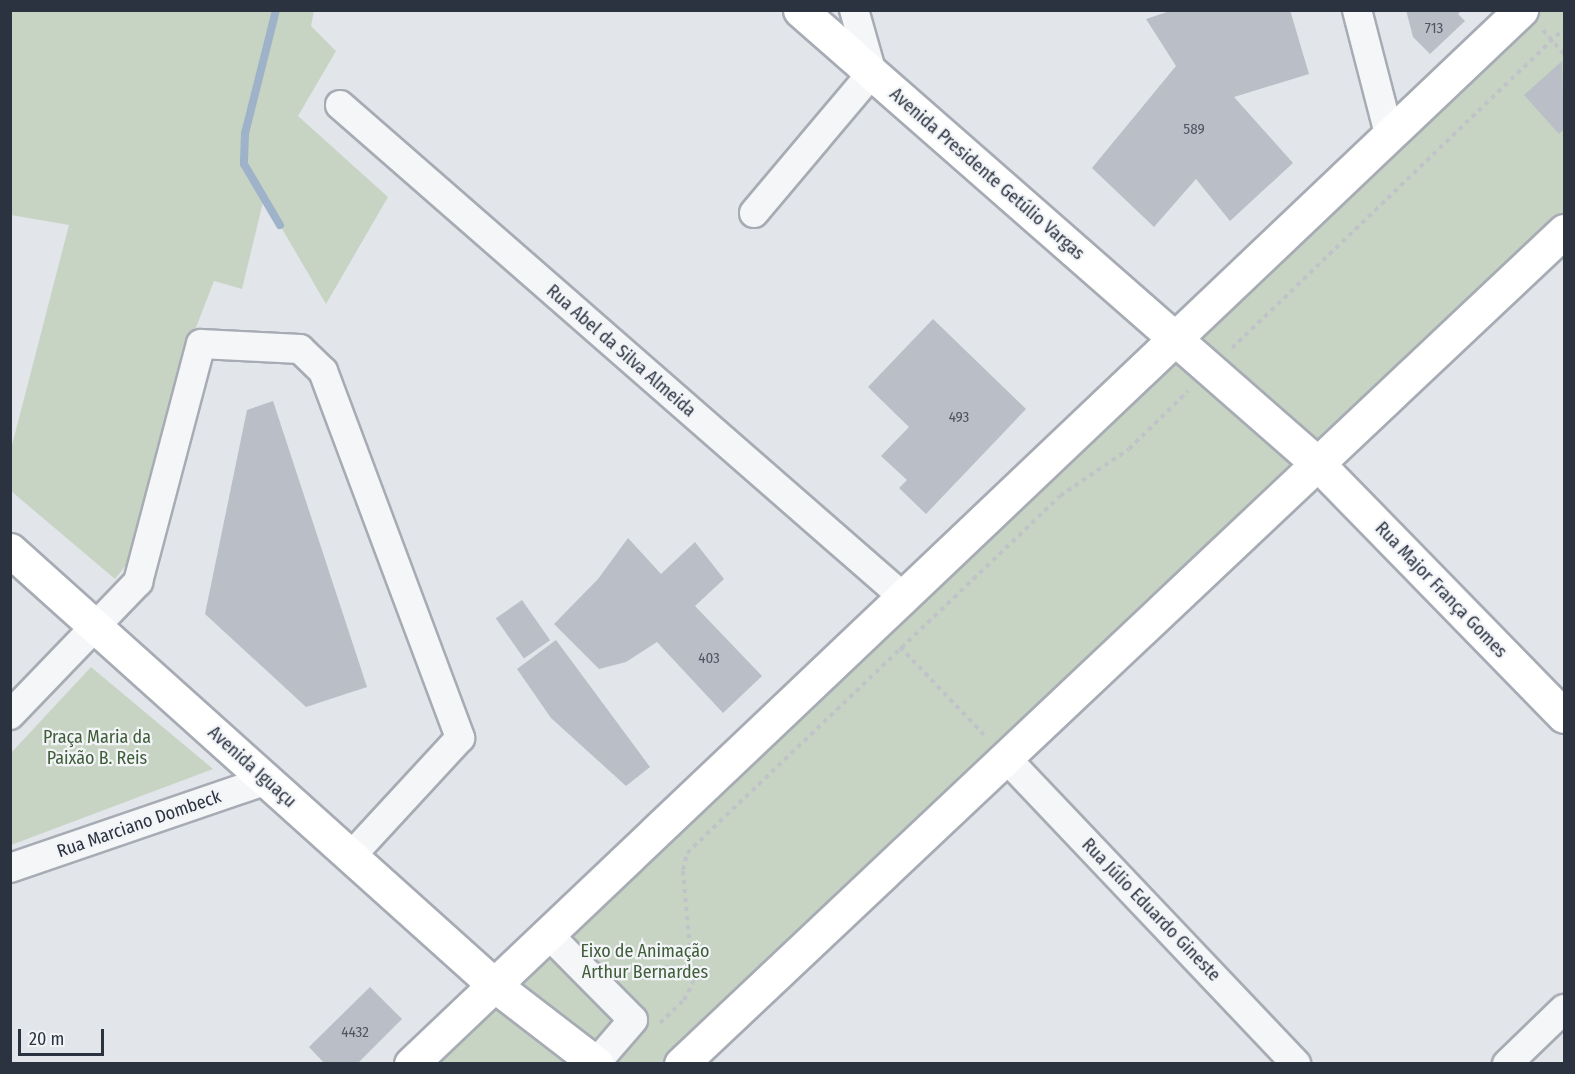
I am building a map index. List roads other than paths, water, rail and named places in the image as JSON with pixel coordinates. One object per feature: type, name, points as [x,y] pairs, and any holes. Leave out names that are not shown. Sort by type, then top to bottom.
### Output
[{"type":"main road","name":"Avenida Presidente Getúlio Vargas","points":[[800,10],[1318,464]]},
{"type":"main road","points":[[411,1064],[1521,10]]},
{"type":"main road","points":[[681,1064],[1564,231]]},
{"type":"main road","name":"Rua Major França Gomes","points":[[1318,464],[1564,716]]},
{"type":"main road","name":"Avenida Iguaçu","points":[[10,550],[493,984],[597,1063]]},
{"type":"street","points":[[754,213],[872,73],[854,10]]},
{"type":"street","points":[[1357,10],[1389,134]]},
{"type":"street","name":"Rua Abel da Silva Almeida","points":[[340,105],[902,596]]},
{"type":"street","points":[[10,715],[98,628],[138,582],[201,344],[300,349],[323,371],[460,738],[351,856]]},
{"type":"street","name":"Rua Júlio Eduardo Gineste","points":[[1005,758],[1296,1064]]},
{"type":"street","name":"Rua Marciano Dombeck","points":[[10,868],[267,780]]},
{"type":"street","points":[[547,933],[633,1020],[597,1063]]},
{"type":"street","points":[[1507,1064],[1564,1008]]},
{"type":"waterway","points":[[276,10],[245,133],[244,164],[280,225]]},
{"type":"park label","name":"Praça Maria da Paixão B. Reis","points":[[97,748]]},
{"type":"park label","name":"Eixo de Animação Arthur Bernardes","points":[[645,962]]}]
